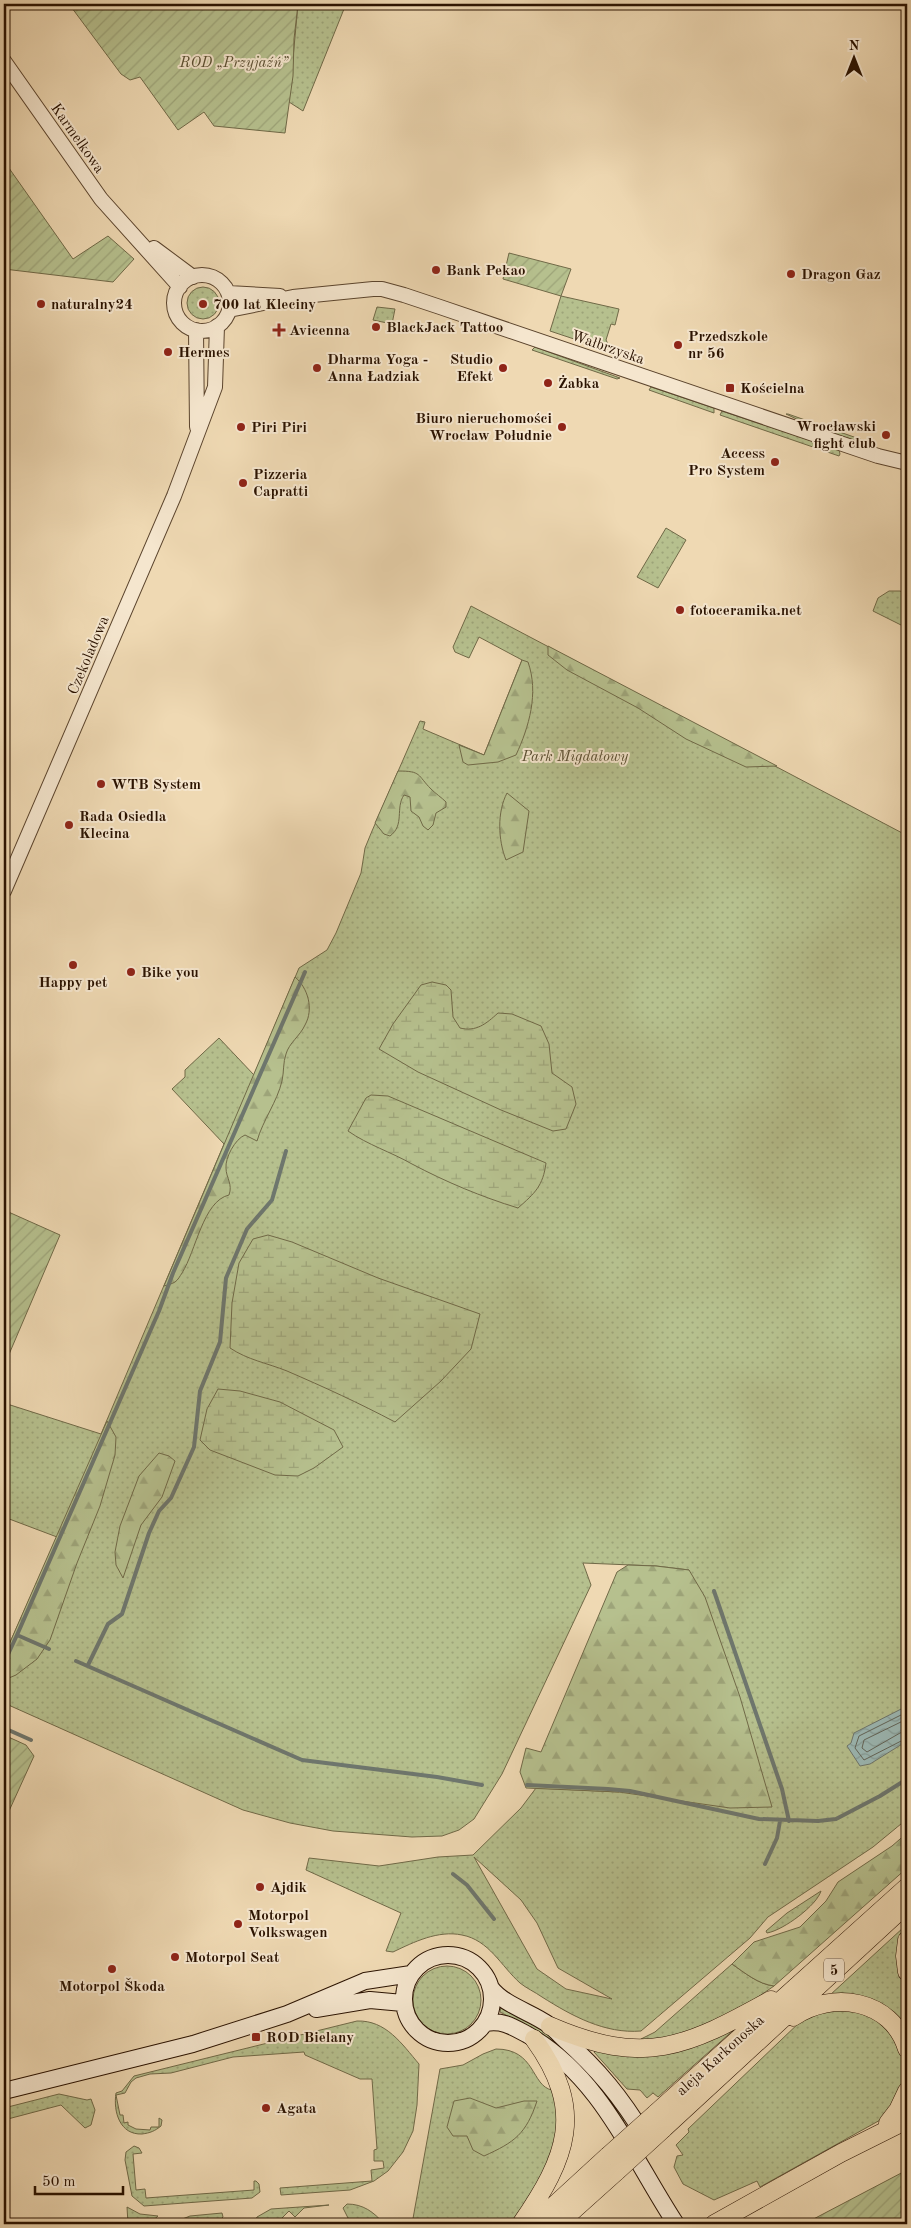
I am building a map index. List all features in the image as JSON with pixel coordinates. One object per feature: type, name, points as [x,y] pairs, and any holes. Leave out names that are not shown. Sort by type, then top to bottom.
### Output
[{"type":"main road","name":"aleja Karkonoska","points":[[534,2224],[612,2164],[798,1986],[907,1887]]},
{"type":"main road","name":"aleja Karkonoska","points":[[659,2121],[762,2038],[907,1904]]},
{"type":"main road","points":[[907,1940],[905,1956],[907,1972]]},
{"type":"main road","points":[[491,1988],[492,2006],[486,2023],[470,2038],[460,2042],[436,2042],[424,2036],[410,2022],[403,2003],[406,1983],[411,1974],[423,1962],[438,1956],[455,1955],[464,1957],[484,1972],[491,1988],[500,1998],[527,2011],[550,2026],[604,2078],[619,2096],[652,2147]]},
{"type":"main road","points":[[4,2091],[193,2044],[287,2014],[365,1981],[411,1974]]},
{"type":"main road","points":[[550,2026],[582,2039],[615,2047],[642,2048],[667,2046],[715,2031],[798,1986]]},
{"type":"main road","points":[[287,2014],[362,2001],[379,2000],[403,2003]]},
{"type":"main road","points":[[762,2038],[808,2008],[823,2003],[846,2001],[866,2006],[887,2017],[900,2033],[907,2049]]},
{"type":"main road","points":[[486,2023],[504,2022],[534,2039],[581,2078],[607,2110],[676,2224]]},
{"type":"main road","points":[[521,2224],[539,2198],[555,2169],[566,2126],[565,2106],[558,2078],[534,2039]]},
{"type":"main road","points":[[604,2078],[607,2110]]},
{"type":"main road","points":[[870,2138],[892,2119],[902,2105],[907,2091]]},
{"type":"main road","points":[[714,2224],[870,2138],[901,2123],[907,2116]]},
{"type":"main road","name":"aleja Karkonoska","points":[[558,2224],[612,2164]]},
{"type":"street","name":"Karmelkowa","points":[[4,60],[88,181],[129,231],[180,287]]},
{"type":"street","name":"Karmelkowa","points":[[129,231],[193,277]]},
{"type":"street","points":[[201,276],[218,280],[228,293],[229,310],[226,318],[217,326],[206,331],[196,330],[184,324],[177,314],[175,303],[180,287],[193,277],[201,276]]},
{"type":"street","name":"Wałbrzyska","points":[[229,310],[293,297],[382,289],[878,456],[907,463]]},
{"type":"street","name":"Wałbrzyska","points":[[228,293],[293,297]]},
{"type":"street","name":"Czekoladowa","points":[[4,890],[174,496],[214,387],[217,326]]},
{"type":"street","name":"Czekoladowa","points":[[196,330],[197,430]]},
{"type":"green space","name":"ROD „Przyjaźń”","points":[[69,4],[298,4],[294,39],[293,76],[285,133],[214,126],[204,112],[178,130],[140,77],[130,80],[121,74]]},
{"type":"green space","points":[[298,4],[346,4],[303,111],[289,102]]},
{"type":"green space","points":[[4,161],[73,259],[108,236],[134,259],[113,282],[4,269]]},
{"type":"green space","points":[[509,253],[571,269],[561,296],[503,279]]},
{"type":"green space","points":[[203,287],[215,291],[219,303],[215,315],[203,319],[191,315],[187,303],[191,291]]},
{"type":"green space","points":[[561,296],[619,309],[615,325],[611,324],[606,340],[608,344],[607,350],[550,331]]},
{"type":"green space","points":[[377,307],[395,309],[392,324],[373,320]]},
{"type":"green space","points":[[535,347],[620,378],[617,379],[532,350]]},
{"type":"green space","points":[[651,387],[714,408],[714,413],[649,390]]},
{"type":"green space","points":[[722,411],[839,450],[840,454],[839,456],[720,415]]},
{"type":"green space","points":[[786,414],[877,445],[863,443],[829,432]]},
{"type":"green space","points":[[666,528],[686,540],[658,588],[637,577]]},
{"type":"green space","points":[[889,591],[900,591],[907,594],[907,628],[873,611],[878,598]]},
{"type":"green space","name":"Park Migdałowy","points":[[471,606],[906,835],[907,833],[907,1819],[873,1847],[768,1917],[750,1938],[641,2031],[615,2030],[602,2027],[565,2011],[520,1983],[494,1954],[480,1942],[462,1935],[444,1934],[409,1944],[393,1952],[386,1951],[401,1913],[306,1870],[309,1858],[379,1866],[438,1857],[473,1855],[521,1808],[536,1788],[619,1792],[689,1570],[656,1566],[583,1563],[591,1585],[502,1774],[474,1819],[459,1830],[442,1836],[412,1837],[333,1831],[290,1823],[243,1810],[4,1703],[4,1656],[57,1537],[4,1517],[4,1403],[101,1434],[224,1144],[172,1089],[185,1077],[185,1070],[219,1038],[254,1075],[299,968],[327,950],[336,933],[361,873],[365,848],[420,721],[425,722],[423,729],[484,755],[522,660],[479,637],[469,658],[455,652],[453,647]],"holes":[[[474,1857],[521,1900],[537,1923],[558,1968],[612,1999],[566,1989],[537,1969]]]},
{"type":"green space","points":[[548,646],[777,766],[746,767],[686,739],[638,708],[567,670],[548,655]]},
{"type":"green space","points":[[522,660],[528,662],[533,686],[531,710],[525,733],[516,755],[498,762],[468,765],[463,762],[459,745],[484,755]]},
{"type":"green space","points":[[398,771],[415,773],[446,802],[446,807],[436,813],[433,825],[428,830],[423,826],[419,817],[411,811],[410,797],[404,795],[401,800],[399,822],[395,832],[390,836],[384,834],[375,823]]},
{"type":"green space","points":[[507,793],[529,811],[523,852],[506,860],[501,844],[500,817]]},
{"type":"green space","points":[[295,977],[303,987],[308,999],[308,1019],[287,1050],[282,1081],[277,1096],[257,1141],[245,1135],[231,1149],[226,1164],[226,1172],[230,1184],[229,1195],[220,1199],[206,1217],[187,1264],[179,1278],[174,1283],[164,1286]]},
{"type":"green space","points":[[432,982],[446,985],[451,990],[453,1017],[460,1028],[476,1028],[489,1021],[498,1013],[512,1014],[541,1026],[549,1044],[552,1073],[572,1087],[576,1104],[566,1129],[553,1131],[501,1110],[418,1072],[379,1049],[393,1024],[421,985]]},
{"type":"green space","points":[[371,1095],[388,1096],[546,1163],[543,1178],[534,1193],[518,1208],[451,1183],[348,1131],[366,1098]]},
{"type":"green space","points":[[4,1210],[60,1235],[4,1366]]},
{"type":"green space","points":[[268,1235],[292,1242],[378,1278],[480,1314],[471,1349],[441,1381],[395,1422],[301,1377],[237,1352],[230,1348],[232,1303],[239,1263],[253,1239]]},
{"type":"green space","points":[[218,1389],[240,1391],[280,1402],[334,1430],[343,1447],[314,1468],[298,1476],[275,1475],[210,1450],[200,1440],[207,1409]]},
{"type":"green space","points":[[107,1421],[116,1437],[115,1455],[100,1506],[77,1563],[50,1640],[37,1659],[16,1675],[4,1680],[4,1656]]},
{"type":"green space","points":[[159,1453],[169,1456],[175,1461],[162,1497],[141,1525],[123,1578],[116,1565],[115,1552],[120,1526],[139,1476]]},
{"type":"green space","points":[[628,1565],[689,1570],[705,1597],[740,1697],[772,1807],[730,1808],[619,1792],[526,1788],[520,1772],[526,1748],[541,1752],[617,1572]]},
{"type":"green space","points":[[4,1735],[26,1745],[34,1756],[4,1822]]},
{"type":"green space","points":[[907,1833],[907,1868],[774,1986],[757,1981],[732,1964],[754,1942],[800,1927],[826,1901],[838,1882],[892,1846]]},
{"type":"green space","points":[[821,1891],[807,1910],[791,1922],[767,1933],[766,1931],[787,1913]]},
{"type":"green space","points":[[904,1927],[901,1968],[907,2000],[907,2033],[830,1995]]},
{"type":"green space","points":[[732,1964],[757,1981],[774,1986],[745,2006],[706,2027],[679,2035],[641,2041],[641,2039],[655,2032]]},
{"type":"green space","points":[[454,1966],[466,1972],[475,1981],[481,1993],[479,2013],[471,2024],[454,2034],[440,2034],[423,2024],[415,2013],[413,1993],[423,1976],[434,1968]]},
{"type":"green space","points":[[501,2007],[546,2032],[572,2052],[627,2117],[623,2121],[598,2088],[569,2058],[536,2033],[500,2012]]},
{"type":"green space","points":[[845,2007],[883,2022],[903,2054],[905,2073],[902,2089],[882,2119],[760,2187],[757,2181],[714,2200],[683,2184],[674,2167],[677,2156],[683,2155],[676,2145],[689,2132],[688,2129],[802,2020],[810,2015]]},
{"type":"green space","points":[[357,2021],[377,2024],[385,2029],[400,2041],[419,2064],[417,2105],[413,2131],[403,2152],[388,2171],[374,2181],[350,2190],[281,2195],[280,2188],[372,2181],[371,2170],[384,2168],[383,2161],[374,2161],[374,2150],[377,2149],[372,2079],[360,2079],[305,2055],[304,2052],[233,2057],[171,2073],[150,2074],[136,2078],[131,2082],[125,2093],[116,2095],[120,2115],[123,2115],[124,2123],[128,2122],[128,2125],[136,2129],[150,2130],[151,2127],[159,2127],[159,2118],[162,2120],[161,2126],[148,2133],[134,2133],[128,2131],[123,2126],[117,2115],[115,2100],[116,2093],[122,2091],[134,2076]]},
{"type":"green space","points":[[737,2027],[658,2097],[653,2093],[647,2098],[640,2090],[627,2089],[594,2052],[596,2050]]},
{"type":"green space","points":[[496,2049],[519,2055],[526,2061],[540,2082],[552,2090],[559,2108],[552,2159],[525,2209],[511,2224],[412,2224],[440,2069],[463,2065]]},
{"type":"green space","points":[[59,2094],[87,2100],[91,2099],[95,2110],[91,2125],[85,2128],[61,2105],[4,2120],[4,2108]]},
{"type":"green space","points":[[470,2098],[496,2108],[524,2101],[537,2101],[528,2122],[518,2136],[504,2146],[484,2156],[473,2150],[467,2136],[453,2136],[447,2127],[454,2101]]},
{"type":"green space","points":[[134,2146],[139,2148],[142,2153],[133,2154],[136,2190],[145,2189],[146,2198],[254,2190],[254,2181],[259,2184],[260,2192],[252,2198],[144,2206],[132,2196],[125,2160],[126,2152]]},
{"type":"green space","points":[[907,2170],[907,2224],[804,2224]]},
{"type":"green space","points":[[347,2204],[358,2205],[368,2210],[384,2224],[351,2224],[343,2208]]},
{"type":"green space","points":[[329,2205],[304,2208],[295,2217],[289,2211],[277,2223],[272,2218],[268,2224],[253,2224],[257,2217],[271,2209]]},
{"type":"green space","points":[[127,2207],[140,2214],[158,2216],[149,2224],[128,2224]]},
{"type":"green space","points":[[222,2213],[223,2217],[220,2220],[190,2224],[170,2224],[190,2216]]},
{"type":"water","points":[[907,1706],[907,1741],[870,1764],[860,1766],[847,1746],[851,1743],[854,1733]]},
{"type":"waterway","points":[[17,1635],[305,972]]},
{"type":"waterway","points":[[88,1665],[108,1624],[122,1614],[149,1533],[159,1511],[171,1498],[194,1447],[200,1391],[220,1342],[226,1278],[247,1229],[272,1200],[286,1151]]},
{"type":"waterway","points":[[714,1591],[782,1789],[789,1821]]},
{"type":"waterway","points":[[4,1663],[17,1635],[49,1649]]},
{"type":"waterway","points":[[76,1661],[302,1760],[437,1777],[482,1785]]},
{"type":"waterway","points":[[4,1728],[31,1740]]},
{"type":"waterway","points":[[527,1785],[630,1791],[759,1819],[818,1821],[836,1819],[880,1796],[907,1779]]},
{"type":"waterway","points":[[765,1864],[777,1838],[780,1821]]},
{"type":"waterway","points":[[453,1874],[467,1885],[494,1919]]},
{"type":"place","name":"Bank Pekao","points":[[436,270]]},
{"type":"place","name":"Dragon Gaz","points":[[791,274]]},
{"type":"place","name":"naturalny24","points":[[41,304]]},
{"type":"place","name":"700 lat Kleciny","points":[[203,304]]},
{"type":"place","name":"BlackJack Tattoo","points":[[376,327]]},
{"type":"place","name":"Avicenna","points":[[279,330]]},
{"type":"place","name":"Przedszkole nr 56","points":[[678,345]]},
{"type":"place","name":"Hermes","points":[[168,352]]},
{"type":"place","name":"Dharma Yoga - Anna Ładziak","points":[[317,368]]},
{"type":"place","name":"Studio Efekt","points":[[503,368]]},
{"type":"place","name":"Żabka","points":[[548,383]]},
{"type":"place","name":"Kościelna","points":[[730,388]]},
{"type":"place","name":"Piri Piri","points":[[241,427]]},
{"type":"place","name":"Biuro nieruchomości Wrocław Południe","points":[[562,427]]},
{"type":"place","name":"Wrocławski fight club","points":[[886,435]]},
{"type":"place","name":"Access Pro System","points":[[775,462]]},
{"type":"place","name":"Pizzeria Capratti","points":[[243,483]]},
{"type":"place","name":"fotoceramika.net","points":[[680,610]]},
{"type":"place","name":"WTB System","points":[[101,784]]},
{"type":"place","name":"Rada Osiedla Klecina","points":[[69,825]]},
{"type":"place","name":"Happy pet","points":[[73,965]]},
{"type":"place","name":"Bike you","points":[[131,972]]},
{"type":"place","name":"Ajdik","points":[[260,1887]]},
{"type":"place","name":"Motorpol Volkswagen","points":[[238,1924]]},
{"type":"place","name":"Motorpol Seat","points":[[175,1957]]},
{"type":"place","name":"Motorpol Škoda","points":[[112,1969]]},
{"type":"place","name":"ROD Bielany","points":[[256,2037]]},
{"type":"place","name":"Agata","points":[[266,2108]]}]
